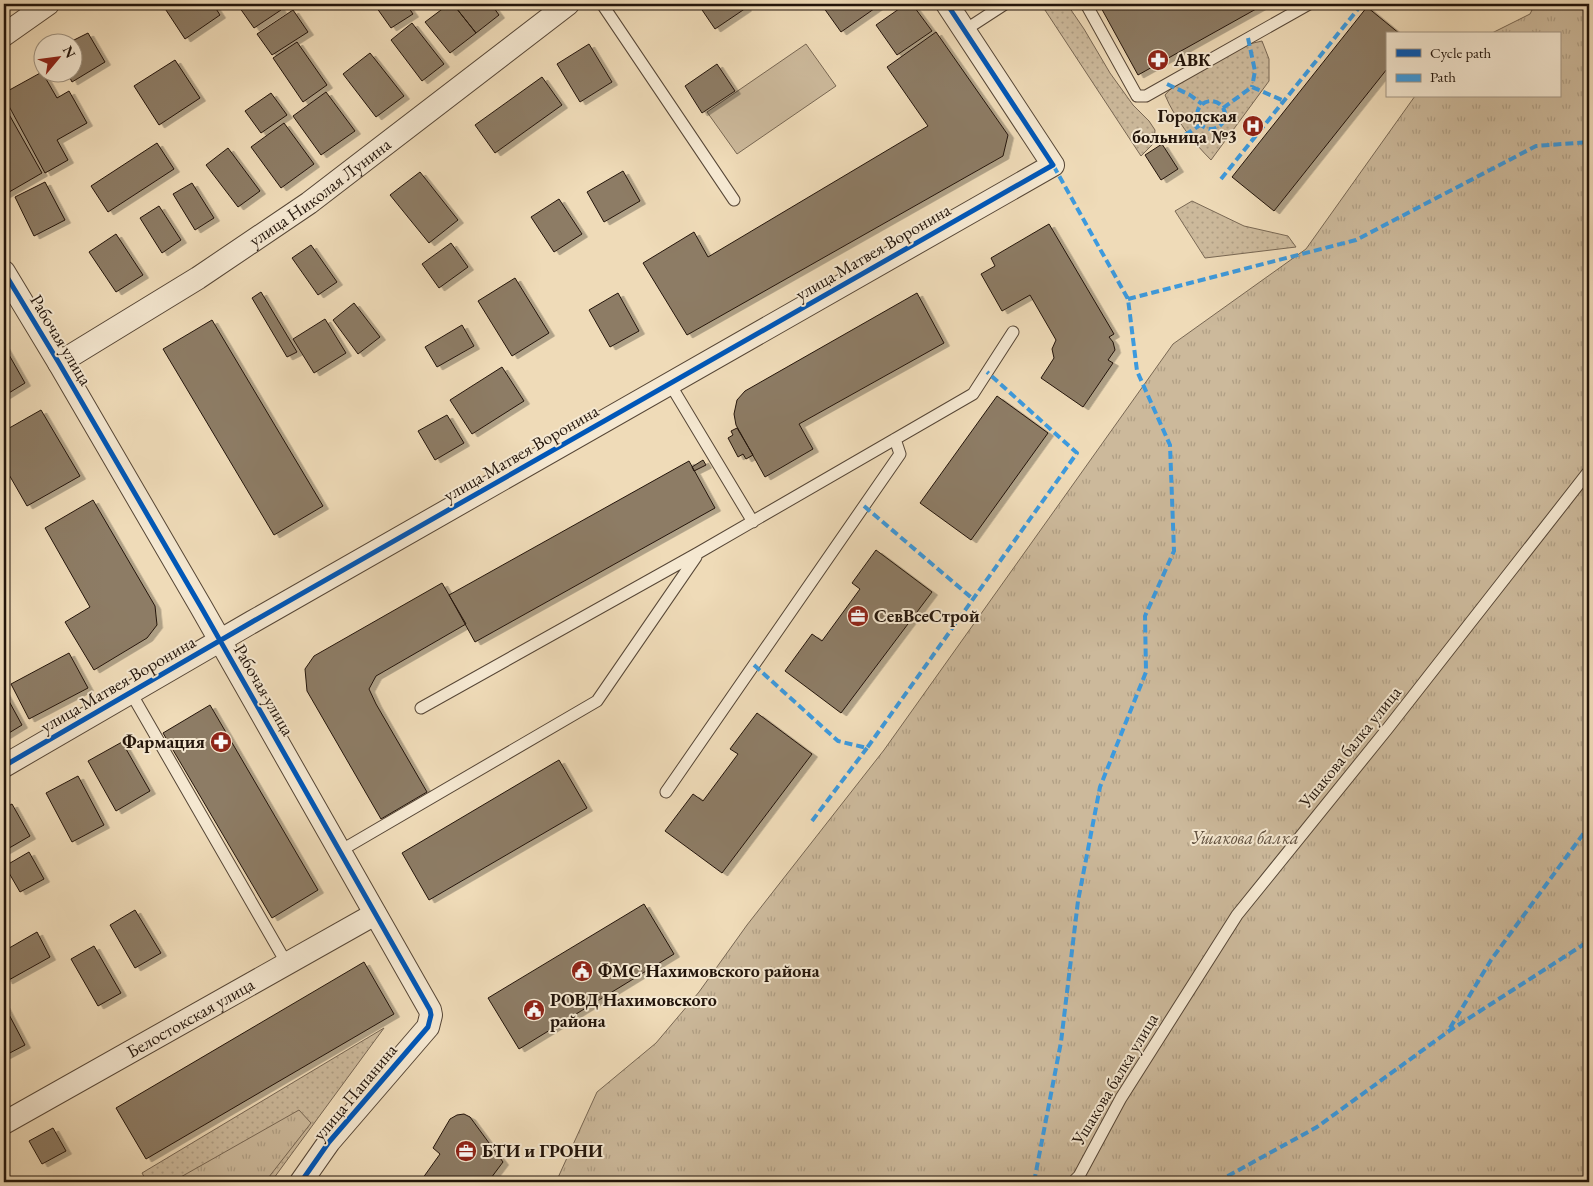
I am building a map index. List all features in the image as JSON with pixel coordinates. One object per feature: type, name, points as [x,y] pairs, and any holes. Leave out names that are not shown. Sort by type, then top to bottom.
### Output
[{"type":"street","points":[[4,35],[48,4]]},
{"type":"street","name":"улица Николая Лунина","points":[[60,363],[198,278],[309,203],[568,4]]},
{"type":"street","points":[[947,4],[964,30]]},
{"type":"street","name":"улица Матвея Воронина","points":[[4,766],[1054,165],[964,30]]},
{"type":"street","name":"Рабочая улица","points":[[4,275],[60,363],[376,914],[430,1010],[430,1022]]},
{"type":"street","name":"Белостокская улица","points":[[4,1123],[376,914]]},
{"type":"street","name":"улица Папанина","points":[[301,1182],[329,1142],[424,1032],[430,1022]]},
{"type":"lane","points":[[602,4],[734,200]]},
{"type":"lane","points":[[964,30],[1005,4]]},
{"type":"lane","points":[[1086,4],[1137,96],[1146,96],[1309,4]]},
{"type":"lane","points":[[421,708],[698,554],[973,394],[1013,332]]},
{"type":"lane","points":[[670,384],[752,522]]},
{"type":"lane","points":[[666,792],[900,454],[895,439]]},
{"type":"lane","name":"Ушакова балка улица","points":[[1073,1182],[1079,1176],[1121,1098],[1237,915],[1388,728],[1589,471]]},
{"type":"lane","points":[[340,851],[597,701],[698,554]]},
{"type":"lane","points":[[131,693],[287,964]]},
{"type":"green space","points":[[1041,4],[1067,4],[1110,73],[1133,105],[1155,130],[1154,143],[1141,156]]},
{"type":"green space","name":"Ушакова балка","points":[[1535,4],[1589,4],[1589,1182],[556,1182],[597,1092],[656,1043],[699,992],[747,925],[884,750],[1173,344],[1306,249],[1414,98],[1560,98],[1560,32],[1494,32],[1530,14]]},
{"type":"green space","points":[[1262,41],[1269,59],[1269,81],[1211,160],[1185,130],[1165,95],[1176,83],[1236,47]]},
{"type":"green space","points":[[806,44],[836,86],[737,154],[707,112]]},
{"type":"green space","points":[[1192,201],[1244,226],[1288,236],[1296,247],[1205,258],[1175,211]]},
{"type":"green space","points":[[384,1028],[271,1182],[147,1182],[142,1173]]},
{"type":"green space","points":[[299,1110],[311,1123],[265,1182],[172,1182]]},
{"type":"building","points":[[162,4],[213,4],[220,15],[185,39]]},
{"type":"building","points":[[237,4],[277,4],[281,10],[254,28]]},
{"type":"building","points":[[374,4],[406,4],[413,14],[391,28]]},
{"type":"building","points":[[449,4],[453,4],[476,33],[450,53],[425,22]]},
{"type":"building","points":[[453,4],[491,4],[499,15],[476,33]]},
{"type":"building","points":[[698,4],[743,4],[746,8],[715,29]]},
{"type":"building","points":[[821,4],[881,4],[841,32]]},
{"type":"building","points":[[906,4],[912,4],[932,31],[897,55],[876,25]]},
{"type":"building","points":[[1099,4],[1265,4],[1138,75]]},
{"type":"building","points":[[1367,7],[1398,32],[1386,32],[1386,70],[1274,211],[1232,177]]},
{"type":"building","points":[[293,10],[308,32],[272,55],[257,34]]},
{"type":"building","points":[[412,23],[444,64],[422,81],[391,40]]},
{"type":"building","points":[[936,32],[1008,135],[1003,156],[687,335],[643,263],[694,232],[708,257],[928,126],[887,67]]},
{"type":"building","points":[[88,33],[105,62],[82,76],[82,36]]},
{"type":"building","points":[[297,42],[327,85],[303,102],[273,58]]},
{"type":"building","points":[[589,44],[612,82],[580,102],[557,64]]},
{"type":"building","points":[[370,53],[404,96],[376,117],[343,74]]},
{"type":"building","points":[[175,60],[200,98],[159,125],[134,86]]},
{"type":"building","points":[[717,64],[735,91],[702,113],[685,86]]},
{"type":"building","points":[[542,77],[562,105],[495,153],[475,125]]},
{"type":"building","points":[[32,78],[32,82],[48,82],[57,98],[69,91],[87,123],[57,140],[68,160],[45,173],[4,97],[4,93]]},
{"type":"building","points":[[326,92],[355,131],[321,155],[293,116]]},
{"type":"building","points":[[271,93],[287,115],[261,133],[245,111]]},
{"type":"building","points":[[6,109],[42,173],[4,195],[4,111]]},
{"type":"building","points":[[284,123],[314,164],[281,188],[251,147]]},
{"type":"building","points":[[157,143],[174,169],[108,212],[91,186]]},
{"type":"building","points":[[1162,144],[1178,169],[1161,180],[1145,155]]},
{"type":"building","points":[[228,148],[260,191],[238,207],[206,165]]},
{"type":"building","points":[[623,171],[640,201],[604,222],[587,192]]},
{"type":"building","points":[[420,172],[458,220],[429,243],[390,195]]},
{"type":"building","points":[[45,182],[65,220],[34,236],[15,197]]},
{"type":"building","points":[[192,183],[214,218],[195,230],[173,194]]},
{"type":"building","points":[[559,199],[582,234],[554,252],[531,217]]},
{"type":"building","points":[[159,206],[181,240],[162,253],[140,218]]},
{"type":"building","points":[[1049,224],[1114,334],[1109,337],[1113,342],[1115,350],[1108,360],[1113,363],[1083,407],[1041,378],[1054,358],[1052,349],[1056,340],[1030,295],[1002,311],[981,274],[995,266],[991,258]]},
{"type":"building","points":[[116,234],[143,275],[116,292],[89,252]]},
{"type":"building","points":[[451,243],[468,267],[439,288],[422,264]]},
{"type":"building","points":[[311,245],[337,282],[318,295],[292,258]]},
{"type":"building","points":[[515,278],[549,333],[512,356],[478,301]]},
{"type":"building","points":[[261,292],[297,352],[287,357],[252,298]]},
{"type":"building","points":[[618,293],[639,331],[610,347],[589,310]]},
{"type":"building","points":[[917,293],[944,343],[799,424],[813,449],[765,477],[736,425],[734,414],[737,400],[745,391]]},
{"type":"building","points":[[354,303],[380,337],[358,354],[333,320]]},
{"type":"building","points":[[325,319],[346,353],[314,373],[293,339]]},
{"type":"building","points":[[212,320],[323,506],[274,535],[163,349]]},
{"type":"building","points":[[462,325],[474,346],[437,367],[425,347]]},
{"type":"building","points":[[4,346],[25,383],[4,396]]},
{"type":"building","points":[[502,367],[524,401],[472,434],[450,400]]},
{"type":"building","points":[[997,396],[1048,433],[971,540],[920,503]]},
{"type":"building","points":[[41,410],[80,476],[27,506],[4,466],[4,431]]},
{"type":"building","points":[[447,415],[464,443],[435,460],[418,431]]},
{"type":"building","points":[[737,428],[753,455],[746,459],[743,454],[738,457],[728,438],[733,435],[731,431]]},
{"type":"building","points":[[703,460],[706,465],[694,471],[692,467]]},
{"type":"building","points":[[689,461],[715,508],[475,642],[449,595]]},
{"type":"building","points":[[93,500],[155,606],[157,625],[147,638],[94,670],[65,622],[90,607],[45,528]]},
{"type":"building","points":[[876,550],[932,592],[841,713],[785,671],[812,634],[822,641],[860,589],[852,583]]},
{"type":"building","points":[[442,583],[466,624],[376,676],[369,689],[427,792],[381,819],[307,691],[305,669],[314,656]]},
{"type":"building","points":[[69,653],[88,688],[29,719],[11,684]]},
{"type":"building","points":[[4,692],[22,725],[4,736]]},
{"type":"building","points":[[210,705],[318,890],[272,918],[163,733]]},
{"type":"building","points":[[757,713],[812,754],[722,873],[665,831],[693,794],[703,801],[738,754],[730,749]]},
{"type":"building","points":[[122,742],[150,791],[116,811],[88,761]]},
{"type":"building","points":[[559,760],[587,808],[429,900],[402,853]]},
{"type":"building","points":[[78,776],[104,825],[72,842],[46,793]]},
{"type":"building","points":[[12,804],[30,836],[4,851],[4,808]]},
{"type":"building","points":[[29,852],[44,879],[20,892],[5,866]]},
{"type":"building","points":[[644,904],[674,954],[519,1049],[488,998]]},
{"type":"building","points":[[135,910],[161,953],[135,968],[110,925]]},
{"type":"building","points":[[37,932],[50,957],[7,981],[4,975],[4,951]]},
{"type":"building","points":[[94,946],[121,993],[98,1006],[71,959]]},
{"type":"building","points":[[364,962],[394,1014],[146,1159],[116,1108]]},
{"type":"building","points":[[4,1005],[25,1045],[4,1056]]},
{"type":"building","name":"БТИ и ГРОНИ","points":[[464,1114],[470,1117],[503,1162],[488,1182],[420,1182],[440,1154],[433,1148],[450,1119]]},
{"type":"building","points":[[53,1128],[66,1151],[42,1164],[29,1141]]},
{"type":"marked path","points":[[1221,179],[1362,4]]},
{"type":"marked path","points":[[1248,38],[1255,71],[1252,87]]},
{"type":"marked path","points":[[1167,84],[1190,95],[1202,104]]},
{"type":"marked path","points":[[1223,108],[1252,87],[1284,101]]},
{"type":"marked path","points":[[1211,101],[1221,105],[1225,115],[1221,125],[1211,129],[1201,125],[1197,115],[1201,105],[1211,101]]},
{"type":"marked path","points":[[1185,135],[1200,125]]},
{"type":"marked path","points":[[1128,299],[1356,240],[1536,146],[1589,142]]},
{"type":"marked path","points":[[1034,1182],[1061,1042],[1078,901],[1100,787],[1146,672],[1145,616],[1174,551],[1170,445],[1137,371],[1128,299],[1053,165]]},
{"type":"marked path","points":[[754,665],[838,741],[867,748],[1077,453],[987,372]]},
{"type":"marked path","points":[[864,506],[973,599]]},
{"type":"marked path","points":[[812,821],[867,748]]},
{"type":"marked path","points":[[1450,1028],[1491,960],[1589,826]]},
{"type":"marked path","points":[[1217,1182],[1317,1127],[1449,1031],[1589,941]]},
{"type":"cycle path","points":[[4,766],[252,622],[1053,165],[947,4]]},
{"type":"cycle path","points":[[4,272],[201,607],[430,1010],[431,1015],[428,1027],[329,1142],[301,1182]]},
{"type":"place","name":"АВК","points":[[1158,60]]},
{"type":"place","name":"Городская больница №3","points":[[1253,126]]},
{"type":"place","name":"СевВсеСтрой","points":[[858,616]]},
{"type":"place","name":"Фармация","points":[[221,742]]},
{"type":"place","name":"ФМС Нахимовского района","points":[[582,971]]},
{"type":"place","name":"РОВД Нахимовского района","points":[[534,1010]]},
{"type":"place","name":"БТИ и ГРОНИ","points":[[466,1151]]}]
